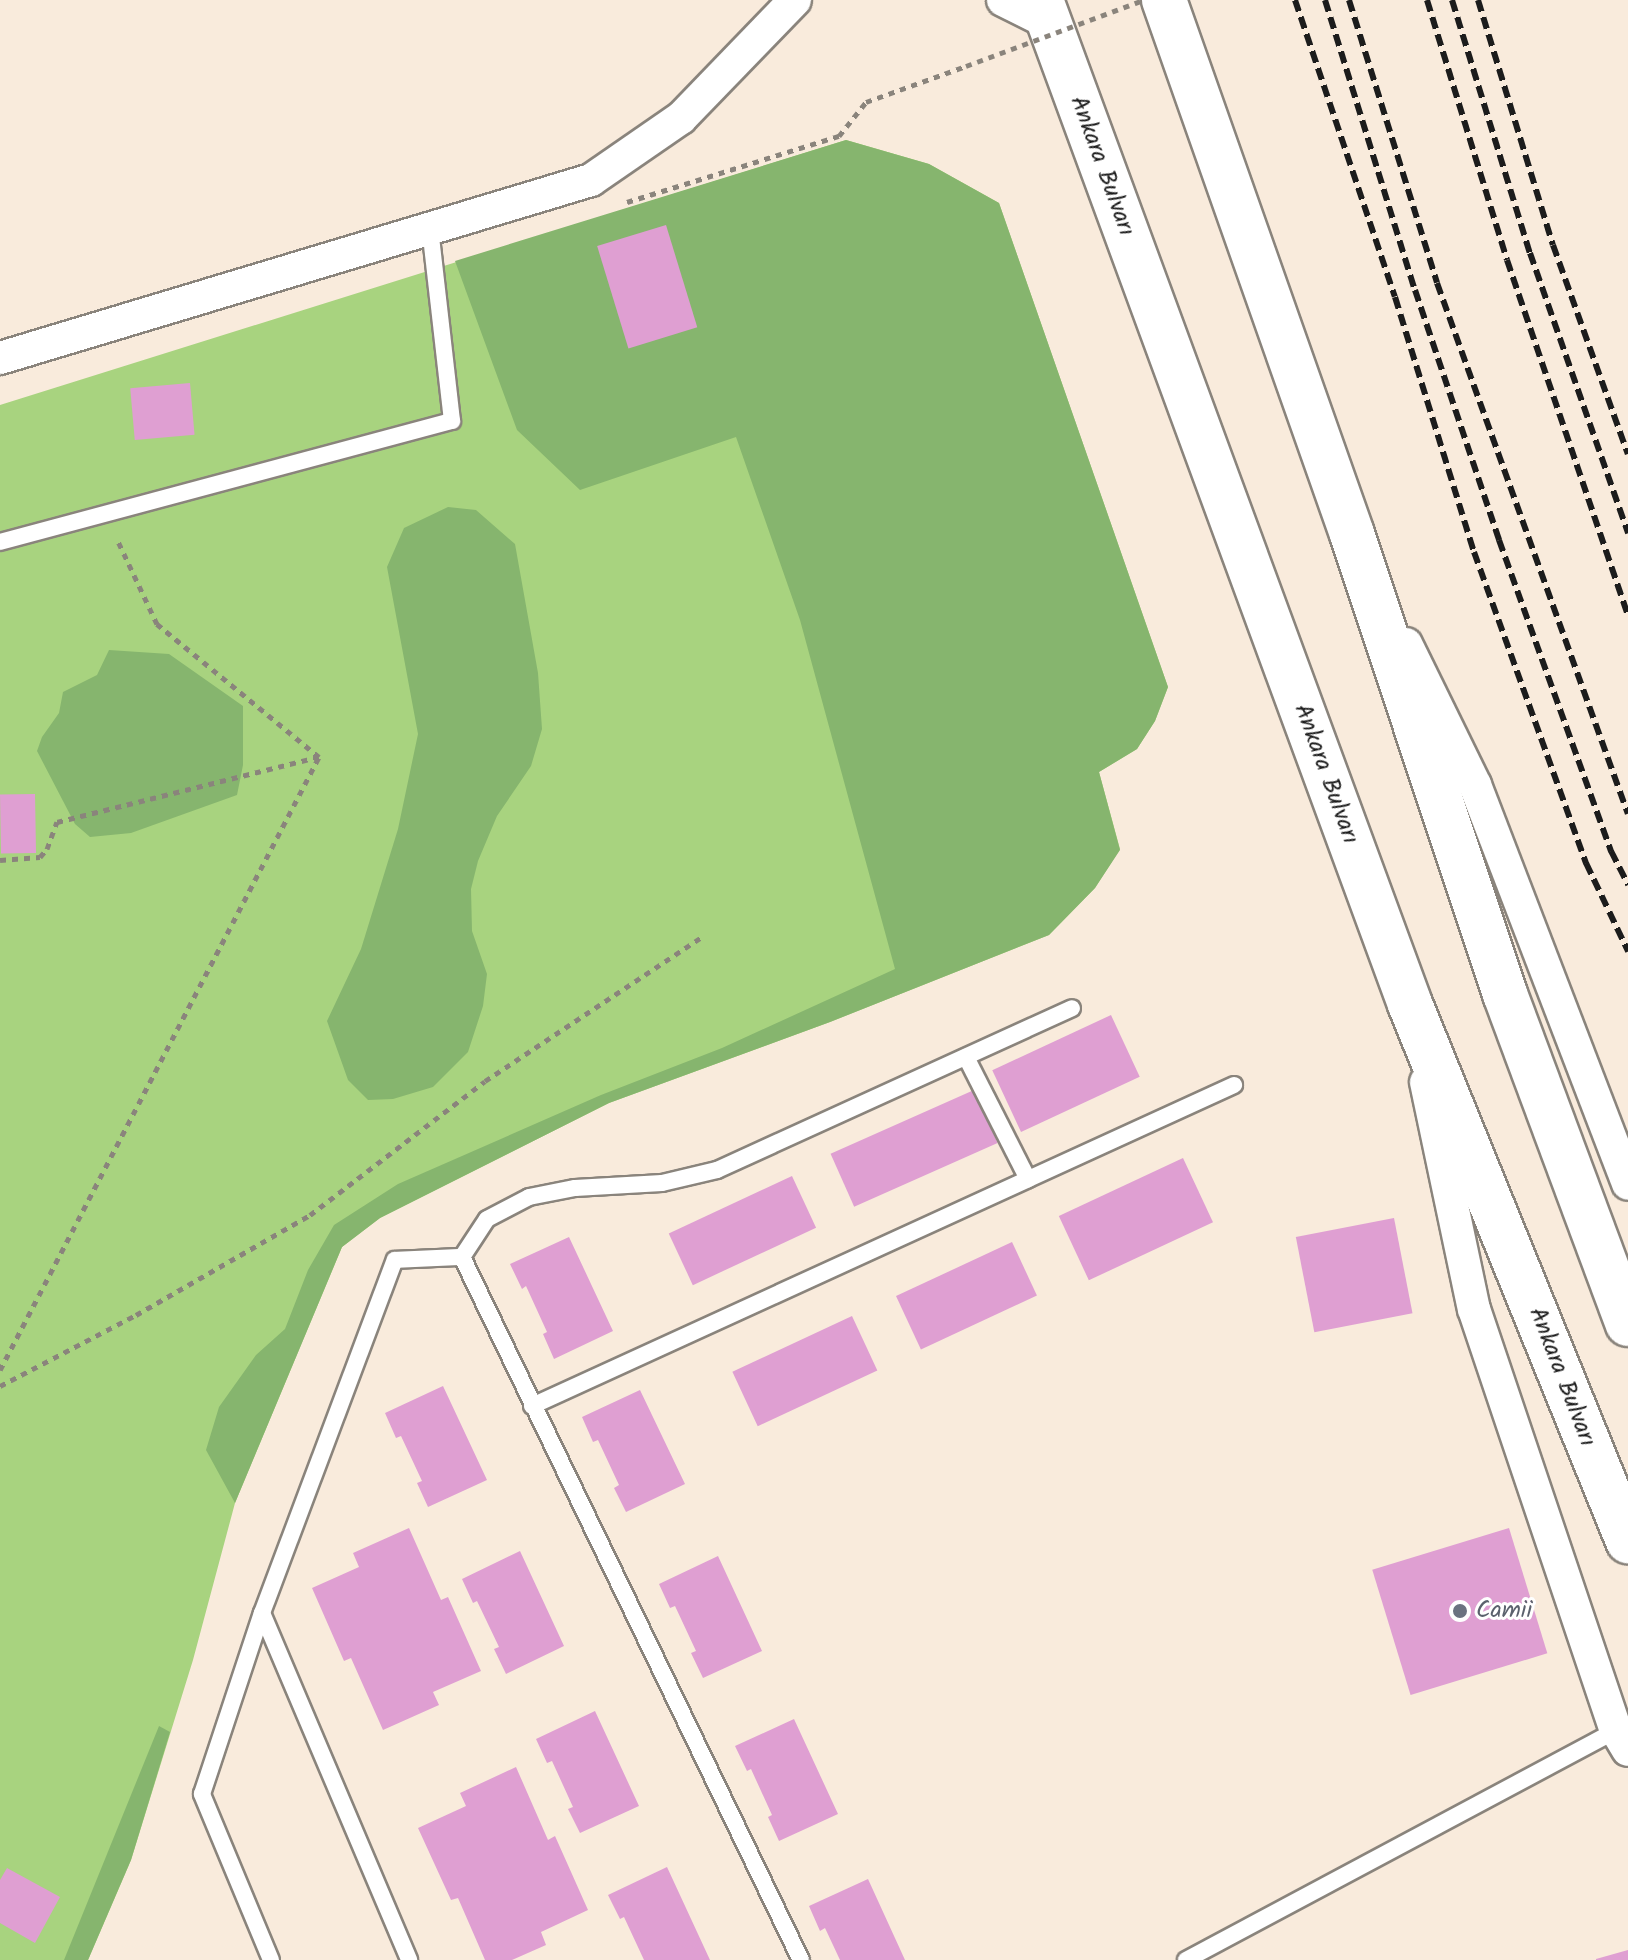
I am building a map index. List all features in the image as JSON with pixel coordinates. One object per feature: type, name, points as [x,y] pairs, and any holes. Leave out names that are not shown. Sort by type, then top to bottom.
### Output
[{"type":"main road","points":[[1164,0],[1352,534],[1505,994],[1623,1311]]},
{"type":"main road","name":"Ankara Bulvarı","points":[[1045,12],[1410,1004],[1628,1541]]},
{"type":"street","points":[[0,358],[591,180],[681,118],[795,0]]},
{"type":"street","points":[[1003,0],[1045,12]]},
{"type":"street","points":[[1352,534],[1475,785],[1628,1184]]},
{"type":"street","points":[[1410,1004],[1474,1309],[1622,1740]]},
{"type":"lane","points":[[0,542],[452,421],[430,229]]},
{"type":"lane","points":[[462,1257],[487,1219],[529,1197],[575,1188],[662,1183],[717,1170],[1072,1008]]},
{"type":"lane","points":[[966,1057],[1028,1179]]},
{"type":"lane","points":[[532,1406],[1234,1085]]},
{"type":"lane","points":[[462,1257],[801,1960]]},
{"type":"lane","points":[[271,1960],[202,1794],[262,1613],[395,1260],[462,1257]]},
{"type":"lane","points":[[262,1613],[409,1960]]},
{"type":"lane","points":[[1186,1960],[1622,1740]]},
{"type":"path","points":[[591,180],[607,208],[839,136],[866,102],[1143,0]]},
{"type":"path","points":[[105,514],[157,624],[319,757]]},
{"type":"path","points":[[0,860],[40,857],[47,849],[57,822],[319,757]]},
{"type":"path","points":[[0,1370],[319,757]]},
{"type":"path","points":[[0,1386],[136,1315],[310,1215],[485,1081],[703,936]]},
{"type":"green space","points":[[846,140],[929,164],[999,203],[1168,687],[1155,721],[1137,749],[1099,772],[1120,849],[1095,888],[1049,935],[830,1022],[609,1103],[380,1218],[342,1247],[235,1503],[193,1660],[131,1860],[88,1960],[0,1960],[0,405]]},
{"type":"green space","points":[[846,140],[929,164],[999,203],[1168,687],[1155,721],[1137,749],[1099,772],[1120,850],[1095,888],[1049,935],[830,1022],[609,1103],[380,1218],[342,1247],[235,1503],[206,1450],[219,1407],[256,1355],[285,1329],[308,1270],[334,1225],[398,1184],[601,1095],[722,1048],[895,969],[800,620],[736,437],[580,490],[517,430],[455,261]]},
{"type":"green space","points":[[448,507],[476,510],[515,544],[538,673],[542,729],[531,766],[497,816],[478,861],[471,889],[472,931],[487,974],[483,1006],[468,1052],[433,1087],[393,1099],[368,1100],[348,1080],[327,1021],[361,949],[398,829],[418,734],[387,567],[404,528]]},
{"type":"green space","points":[[109,650],[169,654],[243,706],[243,765],[237,795],[131,833],[90,837],[75,824],[37,751],[42,737],[59,713],[63,692],[97,675]]},
{"type":"green space","points":[[159,1726],[170,1732],[131,1860],[88,1960],[64,1960]]},
{"type":"building","points":[[666,225],[697,327],[628,348],[597,246]]},
{"type":"building","points":[[190,383],[195,435],[135,440],[130,388]]},
{"type":"building","points":[[35,794],[36,853],[1,854],[0,795]]},
{"type":"building","points":[[1111,1015],[1140,1077],[1021,1132],[992,1070]]},
{"type":"building","points":[[974,1090],[998,1143],[854,1207],[831,1154]]},
{"type":"building","points":[[1183,1158],[1213,1222],[1089,1280],[1059,1216]]},
{"type":"building","points":[[792,1176],[816,1228],[693,1285],[669,1233]]},
{"type":"building","points":[[1394,1218],[1413,1313],[1314,1332],[1296,1237]]},
{"type":"building","points":[[569,1237],[613,1331],[554,1359],[543,1334],[547,1332],[526,1286],[522,1289],[510,1264]]},
{"type":"building","points":[[1012,1242],[1037,1295],[921,1350],[896,1296]]},
{"type":"building","points":[[852,1316],[877,1370],[758,1426],[732,1372]]},
{"type":"building","points":[[443,1386],[487,1480],[428,1507],[417,1483],[422,1481],[401,1436],[396,1438],[385,1413]]},
{"type":"building","points":[[640,1390],[685,1484],[626,1512],[614,1488],[619,1485],[598,1440],[593,1442],[582,1417]]},
{"type":"building","points":[[409,1528],[441,1600],[448,1597],[481,1671],[433,1692],[439,1705],[383,1730],[351,1658],[344,1661],[312,1588],[359,1567],[353,1553]]},
{"type":"building","name":"Camii","points":[[1509,1528],[1547,1653],[1411,1695],[1372,1570]]},
{"type":"building","points":[[520,1551],[564,1646],[506,1674],[494,1649],[499,1647],[477,1601],[473,1603],[462,1579]]},
{"type":"building","points":[[718,1556],[762,1651],[703,1678],[691,1653],[696,1651],[675,1606],[670,1608],[659,1584]]},
{"type":"building","points":[[595,1711],[639,1806],[580,1833],[568,1809],[573,1807],[552,1761],[547,1763],[536,1739]]},
{"type":"building","points":[[794,1719],[838,1814],[779,1841],[768,1817],[772,1815],[751,1769],[747,1771],[735,1746]]},
{"type":"building","points":[[516,1767],[548,1840],[555,1836],[588,1910],[541,1932],[546,1945],[512,1960],[485,1960],[458,1898],[451,1900],[418,1828],[466,1806],[460,1793]]},
{"type":"building","points":[[667,1867],[710,1960],[644,1960],[624,1917],[620,1919],[608,1895]]},
{"type":"building","points":[[7,1868],[60,1897],[35,1943],[0,1923],[0,1880]]},
{"type":"building","points":[[868,1879],[905,1960],[840,1960],[825,1928],[820,1931],[809,1906]]},
{"type":"building","points":[[1628,1950],[1628,1960],[1596,1960],[1596,1959]]},
{"type":"railway","points":[[1295,0],[1395,297],[1474,552],[1586,863],[1628,951]]},
{"type":"railway","points":[[1325,0],[1415,290],[1499,540],[1611,851],[1628,885]]},
{"type":"railway","points":[[1349,0],[1437,283],[1628,814]]},
{"type":"railway","points":[[1427,0],[1507,260],[1628,615]]},
{"type":"railway","points":[[1452,0],[1530,253],[1628,533]]},
{"type":"railway","points":[[1478,0],[1553,245],[1628,454]]},
{"type":"place","name":"Camii","points":[[1460,1611]]}]
